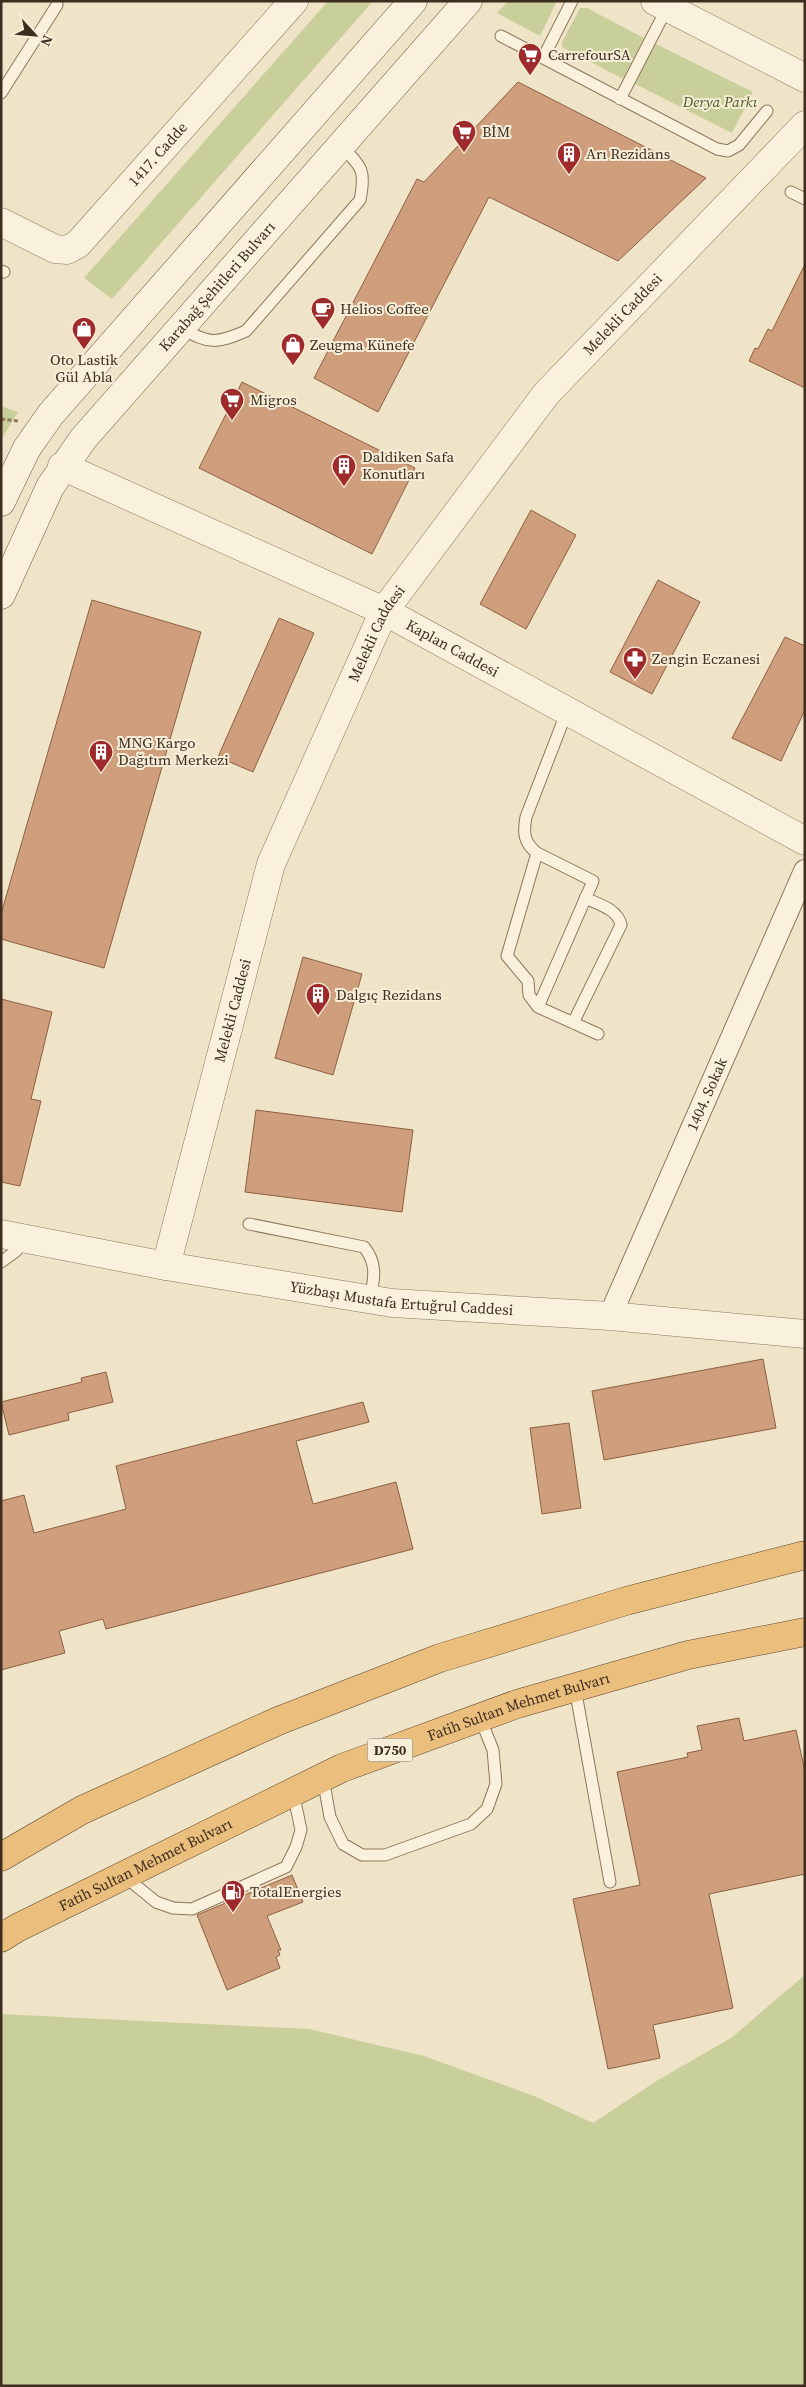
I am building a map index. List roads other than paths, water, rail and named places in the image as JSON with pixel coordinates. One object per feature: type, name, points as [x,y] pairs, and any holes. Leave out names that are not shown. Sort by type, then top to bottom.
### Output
[{"type":"highway","points":[[1,1857],[82,1810],[278,1721],[440,1658],[626,1601],[805,1555]]},
{"type":"highway","name":"Fatih Sultan Mehmet Bulvarı","points":[[1,1938],[342,1768],[517,1704],[688,1656],[805,1632]]},
{"type":"street","name":"1417. Cadde","points":[[4,229],[55,249],[67,250],[78,244],[294,1]]},
{"type":"street","points":[[1,502],[7,472],[51,414],[413,1]]},
{"type":"street","name":"Karabağ Şehitleri Bulvarı","points":[[1,594],[40,508],[62,466],[83,439],[468,1]]},
{"type":"street","points":[[661,4],[805,78]]},
{"type":"street","name":"Melekli Caddesi","points":[[166,1266],[271,864],[384,611],[546,394],[805,125]]},
{"type":"street","name":"Kaplan Caddesi","points":[[62,466],[384,611],[805,841]]},
{"type":"street","name":"1404. Sokak","points":[[610,1316],[805,872]]},
{"type":"street","name":"Yüzbaşı Mustafa Ertuğrul Caddesi","points":[[14,1236],[166,1266],[392,1303],[610,1316],[805,1334]]},
{"type":"lane","points":[[543,58],[572,1]]},
{"type":"lane","points":[[620,99],[661,4]]},
{"type":"lane","points":[[1,93],[57,5]]},
{"type":"lane","points":[[501,36],[717,150],[728,152],[739,144],[767,110]]},
{"type":"lane","points":[[181,328],[203,341],[223,341],[246,331],[360,200],[364,177],[356,160],[341,146]]},
{"type":"lane","points":[[791,192],[805,199]]},
{"type":"lane","points":[[538,1007],[594,881],[537,853],[529,847],[523,833],[526,817],[567,711]]},
{"type":"lane","points":[[537,853],[507,956],[528,981],[529,995],[538,1007],[598,1034]]},
{"type":"lane","points":[[573,1024],[621,925],[620,918],[608,909],[585,898]]},
{"type":"lane","points":[[249,1224],[364,1247],[373,1258],[374,1279],[370,1300]]},
{"type":"lane","points":[[1,1262],[16,1251],[14,1236]]},
{"type":"lane","points":[[575,1688],[610,1882]]},
{"type":"lane","points":[[322,1778],[330,1817],[343,1844],[362,1855],[385,1855],[471,1824],[487,1809],[496,1784],[493,1750],[480,1718]]},
{"type":"lane","points":[[124,1876],[156,1902],[174,1908],[192,1908],[286,1867],[296,1847],[301,1830],[293,1792]]},
{"type":"place","name":"CarrefourSA","points":[[530,76]]},
{"type":"place","name":"BİM","points":[[464,153]]},
{"type":"place","name":"Arı Rezidans","points":[[569,175]]},
{"type":"place","name":"Helios Coffee","points":[[323,330]]},
{"type":"place","name":"Oto Lastik Gül Abla","points":[[84,350]]},
{"type":"place","name":"Zeugma Künefe","points":[[293,366]]},
{"type":"place","name":"Migros","points":[[232,421]]},
{"type":"place","name":"Daldiken Safa Konutları","points":[[344,487]]},
{"type":"place","name":"Zengin Eczanesi","points":[[635,680]]},
{"type":"place","name":"MNG Kargo Dağıtım Merkezi","points":[[101,773]]},
{"type":"place","name":"Dalgıç Rezidans","points":[[318,1016]]},
{"type":"place","name":"TotalEnergies","points":[[233,1913]]},
{"type":"park label","name":"Derya Parkı","points":[[720,102]]}]
